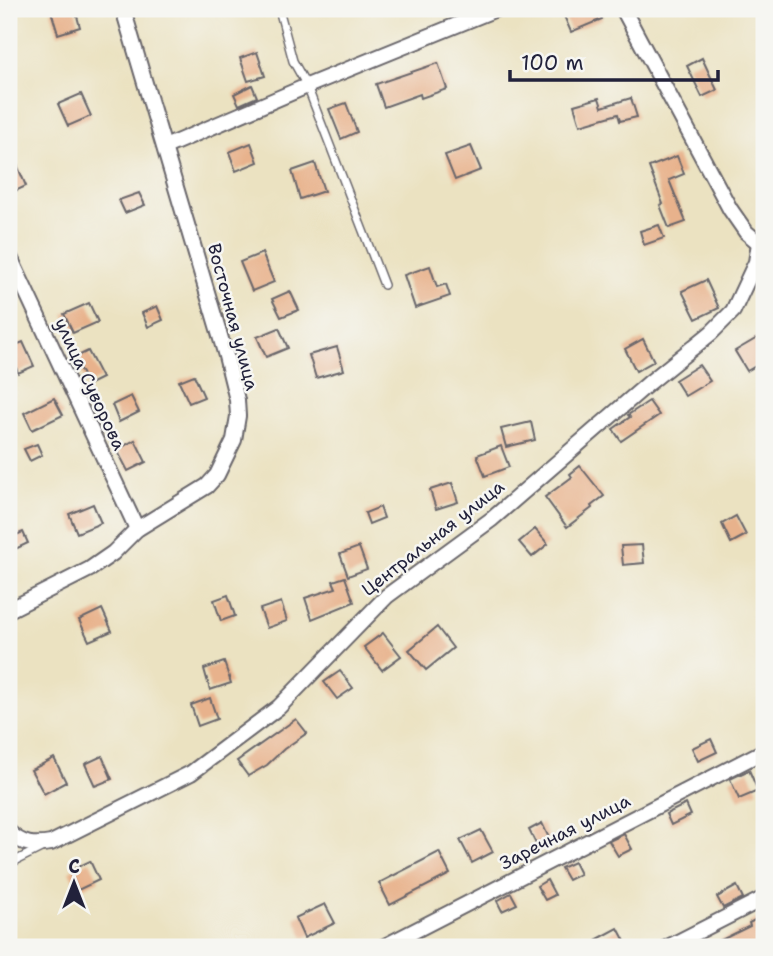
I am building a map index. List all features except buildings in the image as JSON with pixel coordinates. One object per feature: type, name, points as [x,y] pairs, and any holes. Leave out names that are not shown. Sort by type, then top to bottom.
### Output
[{"type":"street","name":"Восточная улица","points":[[9,610],[90,569],[137,529],[207,486],[217,475],[234,440],[238,416],[237,400],[226,356],[123,9]]},
{"type":"street","points":[[165,148],[307,86],[496,9]]},
{"type":"street","points":[[624,9],[730,209],[746,232],[762,241]]},
{"type":"street","name":"Центральная улица","points":[[51,843],[191,774],[279,707],[387,596],[492,519],[649,383],[711,334],[733,311],[756,262],[762,241]]},
{"type":"street","name":"улица Суворова","points":[[9,255],[137,529]]},
{"type":"street","name":"Заречная улица","points":[[383,947],[764,751]]},
{"type":"street","points":[[9,832],[23,843],[35,846],[51,843]]},
{"type":"street","points":[[668,947],[764,898]]},
{"type":"lane","points":[[279,9],[293,61],[307,86],[384,285]]},
{"type":"lane","points":[[9,864],[51,843]]}]
